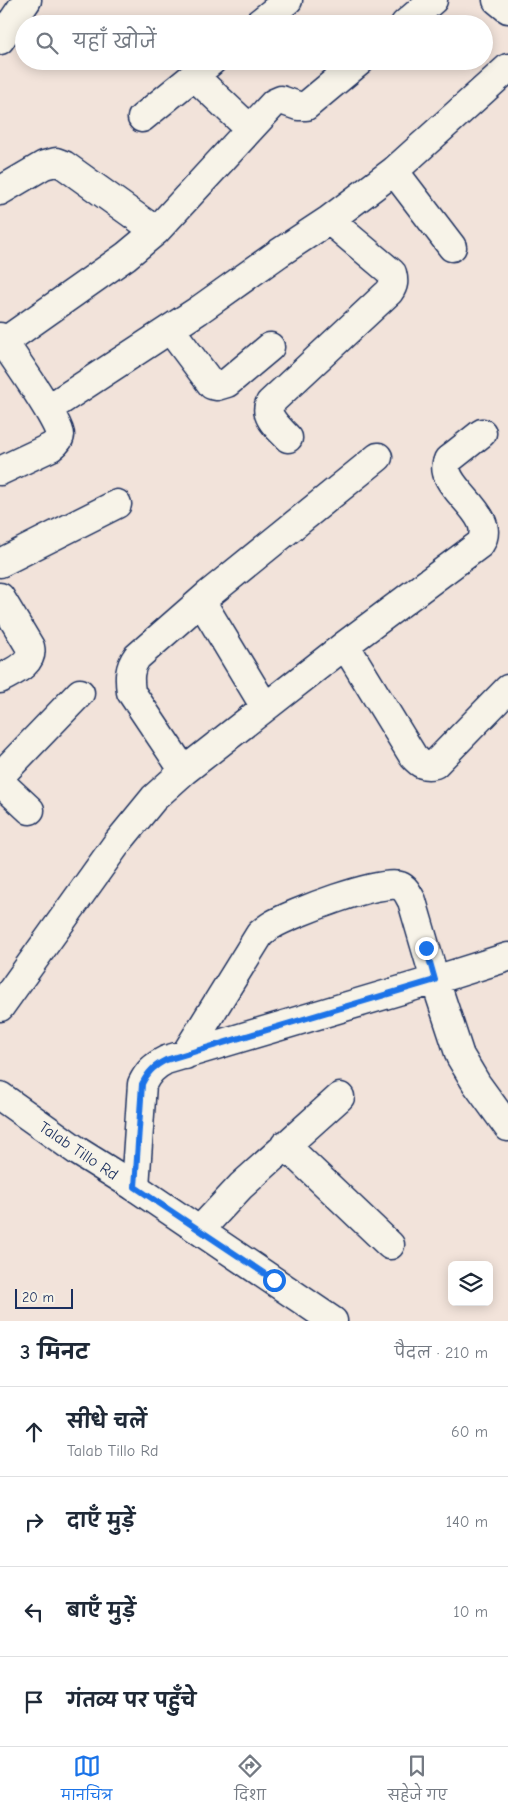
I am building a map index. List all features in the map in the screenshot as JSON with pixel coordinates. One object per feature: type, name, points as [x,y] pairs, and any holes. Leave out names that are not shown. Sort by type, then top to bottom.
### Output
[{"type":"street","points":[[17,15],[27,0]]},
{"type":"street","points":[[269,15],[288,0]]},
{"type":"street","points":[[416,15],[433,0]]},
{"type":"street","points":[[497,0],[508,9]]},
{"type":"street","points":[[0,40],[15,18]]},
{"type":"street","points":[[48,409],[170,329],[329,220],[394,171],[508,68]]},
{"type":"street","points":[[142,118],[201,70]]},
{"type":"street","points":[[205,70],[250,129]]},
{"type":"street","points":[[0,471],[56,444],[60,434],[59,428],[48,409],[2,340],[126,256],[156,231],[278,101],[287,101],[298,106],[306,106],[349,70]]},
{"type":"street","points":[[0,191],[44,165],[56,162],[64,165],[156,231]]},
{"type":"street","points":[[394,171],[452,247]]},
{"type":"street","points":[[288,438],[269,416],[267,411],[270,403],[389,292],[393,286],[394,279],[392,273],[329,220]]},
{"type":"street","points":[[170,329],[212,385],[217,386],[227,382],[270,346]]},
{"type":"street","points":[[0,1006],[118,842],[154,798],[184,771],[265,707],[480,544],[484,536],[483,524],[448,476],[445,465],[448,460],[482,433]]},
{"type":"street","points":[[184,771],[131,692],[130,672],[132,663],[200,601],[378,457]]},
{"type":"street","points":[[0,563],[117,504]]},
{"type":"street","points":[[0,597],[32,652],[26,663],[0,679]]},
{"type":"street","points":[[200,601],[265,707]]},
{"type":"street","points":[[345,645],[413,756],[419,763],[426,766],[435,764],[508,689]]},
{"type":"street","points":[[0,776],[80,693]]},
{"type":"street","points":[[0,782],[30,810]]},
{"type":"street","points":[[185,1055],[260,934],[272,925],[316,906],[377,886],[390,884],[401,886],[408,893],[412,901],[460,1056],[467,1071],[508,1127]]},
{"type":"street","points":[[125,1181],[142,1084],[147,1073],[154,1066],[166,1060],[435,980],[508,956]]},
{"type":"street","name":"Talab Tillo Rd","points":[[0,1096],[79,1152],[200,1230],[333,1321]]},
{"type":"street","points":[[200,1230],[235,1192],[340,1097]]},
{"type":"street","points":[[285,1145],[390,1245]]},
{"type":"route","points":[[274,1280],[135,1187],[140,1094],[147,1073],[154,1066],[166,1060],[435,980],[426,948]]}]
